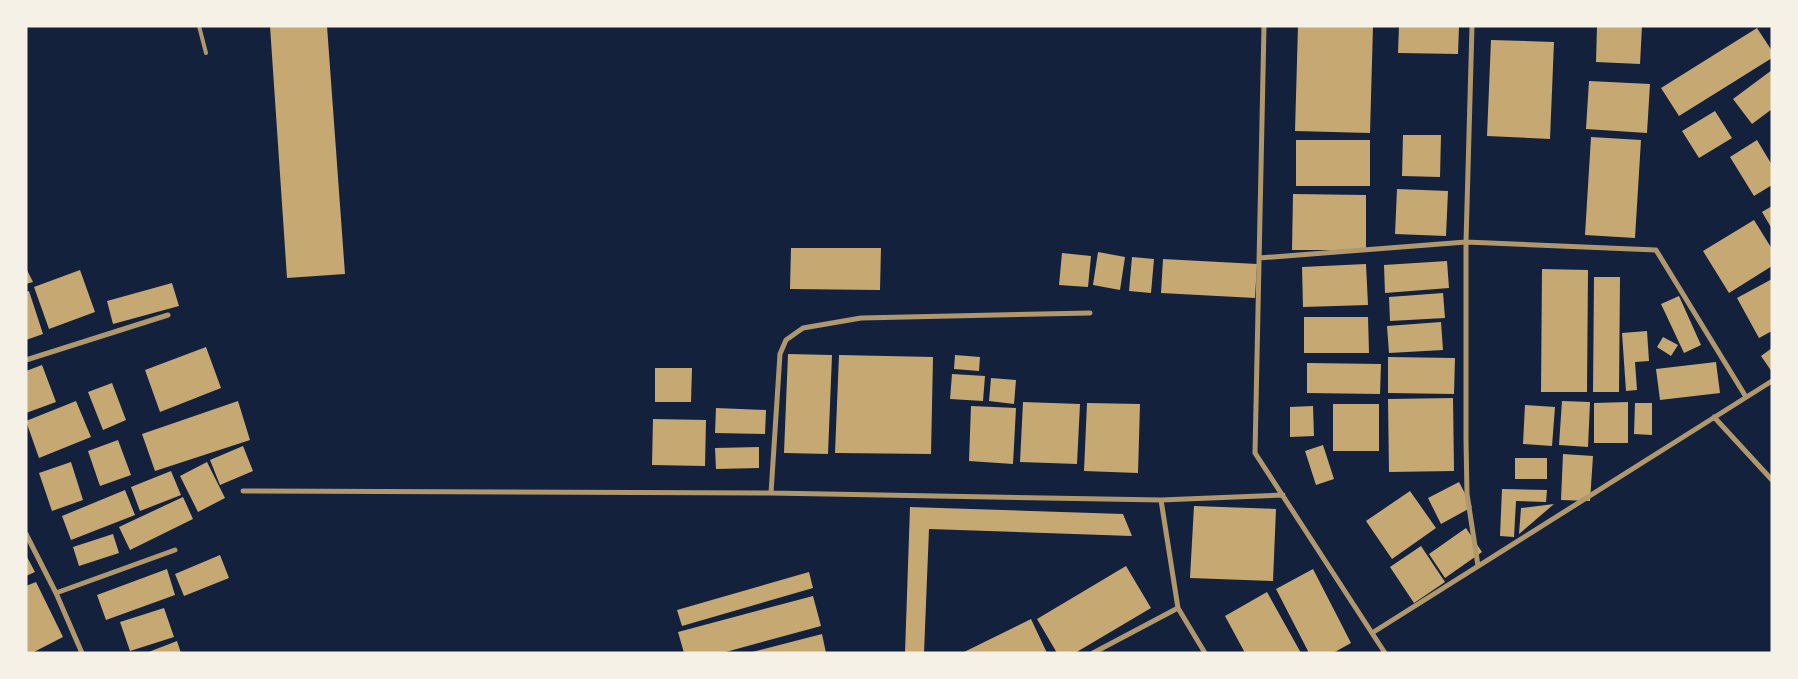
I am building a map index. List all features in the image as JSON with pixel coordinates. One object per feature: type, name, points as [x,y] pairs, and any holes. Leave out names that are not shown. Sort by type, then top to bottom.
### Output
[{"type":"street","points":[[1264,26],[1255,453],[1385,653]]},
{"type":"street","points":[[1472,26],[1466,242],[1467,494],[1478,566]]},
{"type":"street","points":[[1259,258],[1466,242],[1656,250],[1746,397]]},
{"type":"street","points":[[771,493],[780,354],[786,340],[803,328],[861,318],[1090,312]]},
{"type":"street","points":[[26,360],[168,315]]},
{"type":"street","points":[[1372,634],[1772,381]]},
{"type":"street","points":[[1714,417],[1772,480]]},
{"type":"street","points":[[243,492],[771,493],[1161,500],[1282,495]]},
{"type":"street","points":[[1161,500],[1178,608],[1206,653]]},
{"type":"street","points":[[26,534],[56,593],[82,653]]},
{"type":"street","points":[[56,593],[174,550]]},
{"type":"street","points":[[1093,653],[1178,608]]},
{"type":"lane","points":[[199,26],[206,53]]},
{"type":"building","points":[[270,26],[327,26],[345,274],[287,278]]},
{"type":"building","points":[[1298,26],[1373,26],[1370,133],[1295,131]]},
{"type":"building","points":[[1399,26],[1459,26],[1458,54],[1398,53]]},
{"type":"building","points":[[1597,26],[1642,26],[1640,64],[1596,62]]},
{"type":"building","points":[[1757,28],[1772,51],[1772,58],[1679,116],[1661,88]]},
{"type":"building","points":[[1491,40],[1554,42],[1550,139],[1487,136]]},
{"type":"building","points":[[1772,70],[1772,109],[1752,124],[1733,99]]},
{"type":"building","points":[[1589,81],[1650,84],[1647,133],[1586,129]]},
{"type":"building","points":[[1715,111],[1732,138],[1699,158],[1682,131]]},
{"type":"building","points":[[1403,135],[1441,135],[1440,177],[1402,176]]},
{"type":"building","points":[[1591,137],[1641,140],[1635,238],[1585,235]]},
{"type":"building","points":[[1296,140],[1370,140],[1370,186],[1296,186]]},
{"type":"building","points":[[1757,140],[1772,165],[1772,185],[1754,196],[1730,157]]},
{"type":"building","points":[[1397,189],[1448,191],[1446,236],[1395,234]]},
{"type":"building","points":[[1293,194],[1366,195],[1366,250],[1292,250]]},
{"type":"building","points":[[1772,206],[1772,229],[1762,212]]},
{"type":"building","points":[[1754,220],[1772,249],[1772,266],[1729,293],[1703,251]]},
{"type":"building","points":[[791,248],[881,248],[880,290],[790,289]]},
{"type":"building","points":[[1098,252],[1125,257],[1120,290],[1093,285]]},
{"type":"building","points":[[1062,253],[1091,256],[1088,287],[1059,285]]},
{"type":"building","points":[[1132,257],[1154,259],[1151,293],[1129,291]]},
{"type":"building","points":[[1163,259],[1257,264],[1255,298],[1161,293]]},
{"type":"building","points":[[1447,261],[1449,288],[1385,293],[1384,265]]},
{"type":"building","points":[[1366,264],[1368,305],[1303,307],[1302,267]]},
{"type":"building","points":[[26,268],[33,282],[26,284]]},
{"type":"building","points":[[1542,269],[1588,270],[1587,392],[1541,392]]},
{"type":"building","points":[[80,270],[95,312],[49,329],[34,287]]},
{"type":"building","points":[[1594,277],[1620,277],[1619,392],[1593,392]]},
{"type":"building","points":[[1772,279],[1772,331],[1759,338],[1737,298]]},
{"type":"building","points":[[172,283],[179,306],[113,324],[107,301]]},
{"type":"building","points":[[29,291],[43,334],[26,340],[26,292]]},
{"type":"building","points":[[1443,293],[1445,318],[1390,321],[1389,297]]},
{"type":"building","points":[[1679,296],[1701,345],[1684,353],[1661,304]]},
{"type":"building","points":[[1304,317],[1368,317],[1369,353],[1304,353]]},
{"type":"building","points":[[1441,322],[1443,350],[1389,353],[1387,326]]},
{"type":"building","points":[[1647,331],[1649,361],[1635,362],[1637,390],[1626,391],[1622,333]]},
{"type":"building","points":[[1663,337],[1678,345],[1671,356],[1657,347]]},
{"type":"building","points":[[206,347],[221,388],[160,412],[145,370]]},
{"type":"building","points":[[1772,348],[1772,372],[1761,356]]},
{"type":"building","points":[[788,354],[832,355],[828,454],[784,453]]},
{"type":"building","points":[[839,355],[933,357],[931,454],[835,453]]},
{"type":"building","points":[[955,355],[980,357],[979,371],[954,369]]},
{"type":"building","points":[[1388,357],[1455,358],[1454,394],[1388,393]]},
{"type":"building","points":[[1716,362],[1720,393],[1660,400],[1656,369]]},
{"type":"building","points":[[1307,363],[1381,364],[1380,394],[1307,393]]},
{"type":"building","points":[[42,365],[56,402],[26,413],[26,371]]},
{"type":"building","points":[[655,368],[692,368],[691,402],[655,402]]},
{"type":"building","points":[[952,374],[985,376],[983,401],[950,399]]},
{"type":"building","points":[[991,378],[1016,380],[1014,404],[989,401]]},
{"type":"building","points":[[112,383],[126,420],[103,430],[88,392]]},
{"type":"building","points":[[1453,398],[1454,471],[1389,472],[1388,399]]},
{"type":"building","points":[[76,401],[91,437],[39,458],[26,421]]},
{"type":"building","points":[[238,401],[250,440],[155,471],[142,434]]},
{"type":"building","points":[[1562,401],[1590,402],[1588,447],[1559,445]]},
{"type":"building","points":[[1023,402],[1080,404],[1077,464],[1020,462]]},
{"type":"building","points":[[1628,402],[1628,443],[1594,443],[1594,403]]},
{"type":"building","points":[[1087,403],[1140,404],[1138,473],[1084,471]]},
{"type":"building","points":[[1635,403],[1652,403],[1652,435],[1634,434]]},
{"type":"building","points":[[1333,404],[1379,404],[1379,451],[1333,451]]},
{"type":"building","points":[[1525,405],[1555,407],[1552,446],[1523,444]]},
{"type":"building","points":[[971,406],[1016,408],[1013,464],[969,461]]},
{"type":"building","points":[[1313,406],[1314,436],[1290,437],[1290,407]]},
{"type":"building","points":[[716,408],[766,410],[765,434],[715,433]]},
{"type":"building","points":[[653,419],[706,420],[705,466],[652,465]]},
{"type":"building","points":[[118,440],[131,475],[100,486],[88,451]]},
{"type":"building","points":[[1323,445],[1334,479],[1316,485],[1305,451]]},
{"type":"building","points":[[243,446],[253,471],[220,485],[210,460]]},
{"type":"building","points":[[759,447],[759,468],[716,469],[715,448]]},
{"type":"building","points":[[1563,454],[1593,456],[1590,501],[1561,500]]},
{"type":"building","points":[[1515,458],[1547,458],[1547,479],[1515,479]]},
{"type":"building","points":[[71,462],[83,500],[52,511],[39,473]]},
{"type":"building","points":[[207,462],[225,498],[198,512],[180,476]]},
{"type":"building","points":[[171,471],[181,495],[140,511],[131,487]]},
{"type":"building","points":[[1459,482],[1472,507],[1441,524],[1428,498]]},
{"type":"building","points":[[1502,489],[1547,490],[1546,502],[1516,501],[1514,537],[1500,536]]},
{"type":"building","points":[[125,490],[135,515],[71,540],[62,516]]},
{"type":"building","points":[[1410,491],[1436,528],[1392,559],[1366,521]]},
{"type":"building","points":[[183,497],[193,519],[130,550],[119,527]]},
{"type":"building","points":[[1554,504],[1519,534],[1521,508]]},
{"type":"building","points":[[1194,506],[1276,509],[1273,581],[1190,578]]},
{"type":"building","points":[[910,507],[1123,514],[1132,536],[929,529],[924,653],[905,653]]},
{"type":"building","points":[[1466,528],[1482,552],[1445,578],[1429,554]]},
{"type":"building","points":[[113,534],[119,553],[79,566],[73,547]]},
{"type":"building","points":[[1421,546],[1445,582],[1414,603],[1390,567]]},
{"type":"building","points":[[26,555],[35,572],[26,576]]},
{"type":"building","points":[[220,555],[229,578],[184,596],[175,574]]},
{"type":"building","points":[[1126,566],[1151,608],[1075,653],[1057,653],[1037,619]]},
{"type":"building","points":[[167,569],[175,595],[106,620],[97,595]]},
{"type":"building","points":[[1313,569],[1351,643],[1333,653],[1309,653],[1276,589]]},
{"type":"building","points":[[809,572],[813,588],[682,626],[677,610]]},
{"type":"building","points":[[36,582],[63,637],[32,653],[26,653],[26,586]]},
{"type":"building","points":[[1267,592],[1301,653],[1245,653],[1225,616]]},
{"type":"building","points":[[813,596],[821,626],[722,653],[684,653],[678,632]]},
{"type":"building","points":[[164,608],[174,637],[130,651],[120,622]]},
{"type":"building","points":[[1031,619],[1047,653],[962,653]]},
{"type":"building","points":[[822,634],[826,653],[752,653],[752,652]]},
{"type":"building","points":[[177,641],[181,653],[146,653]]}]
